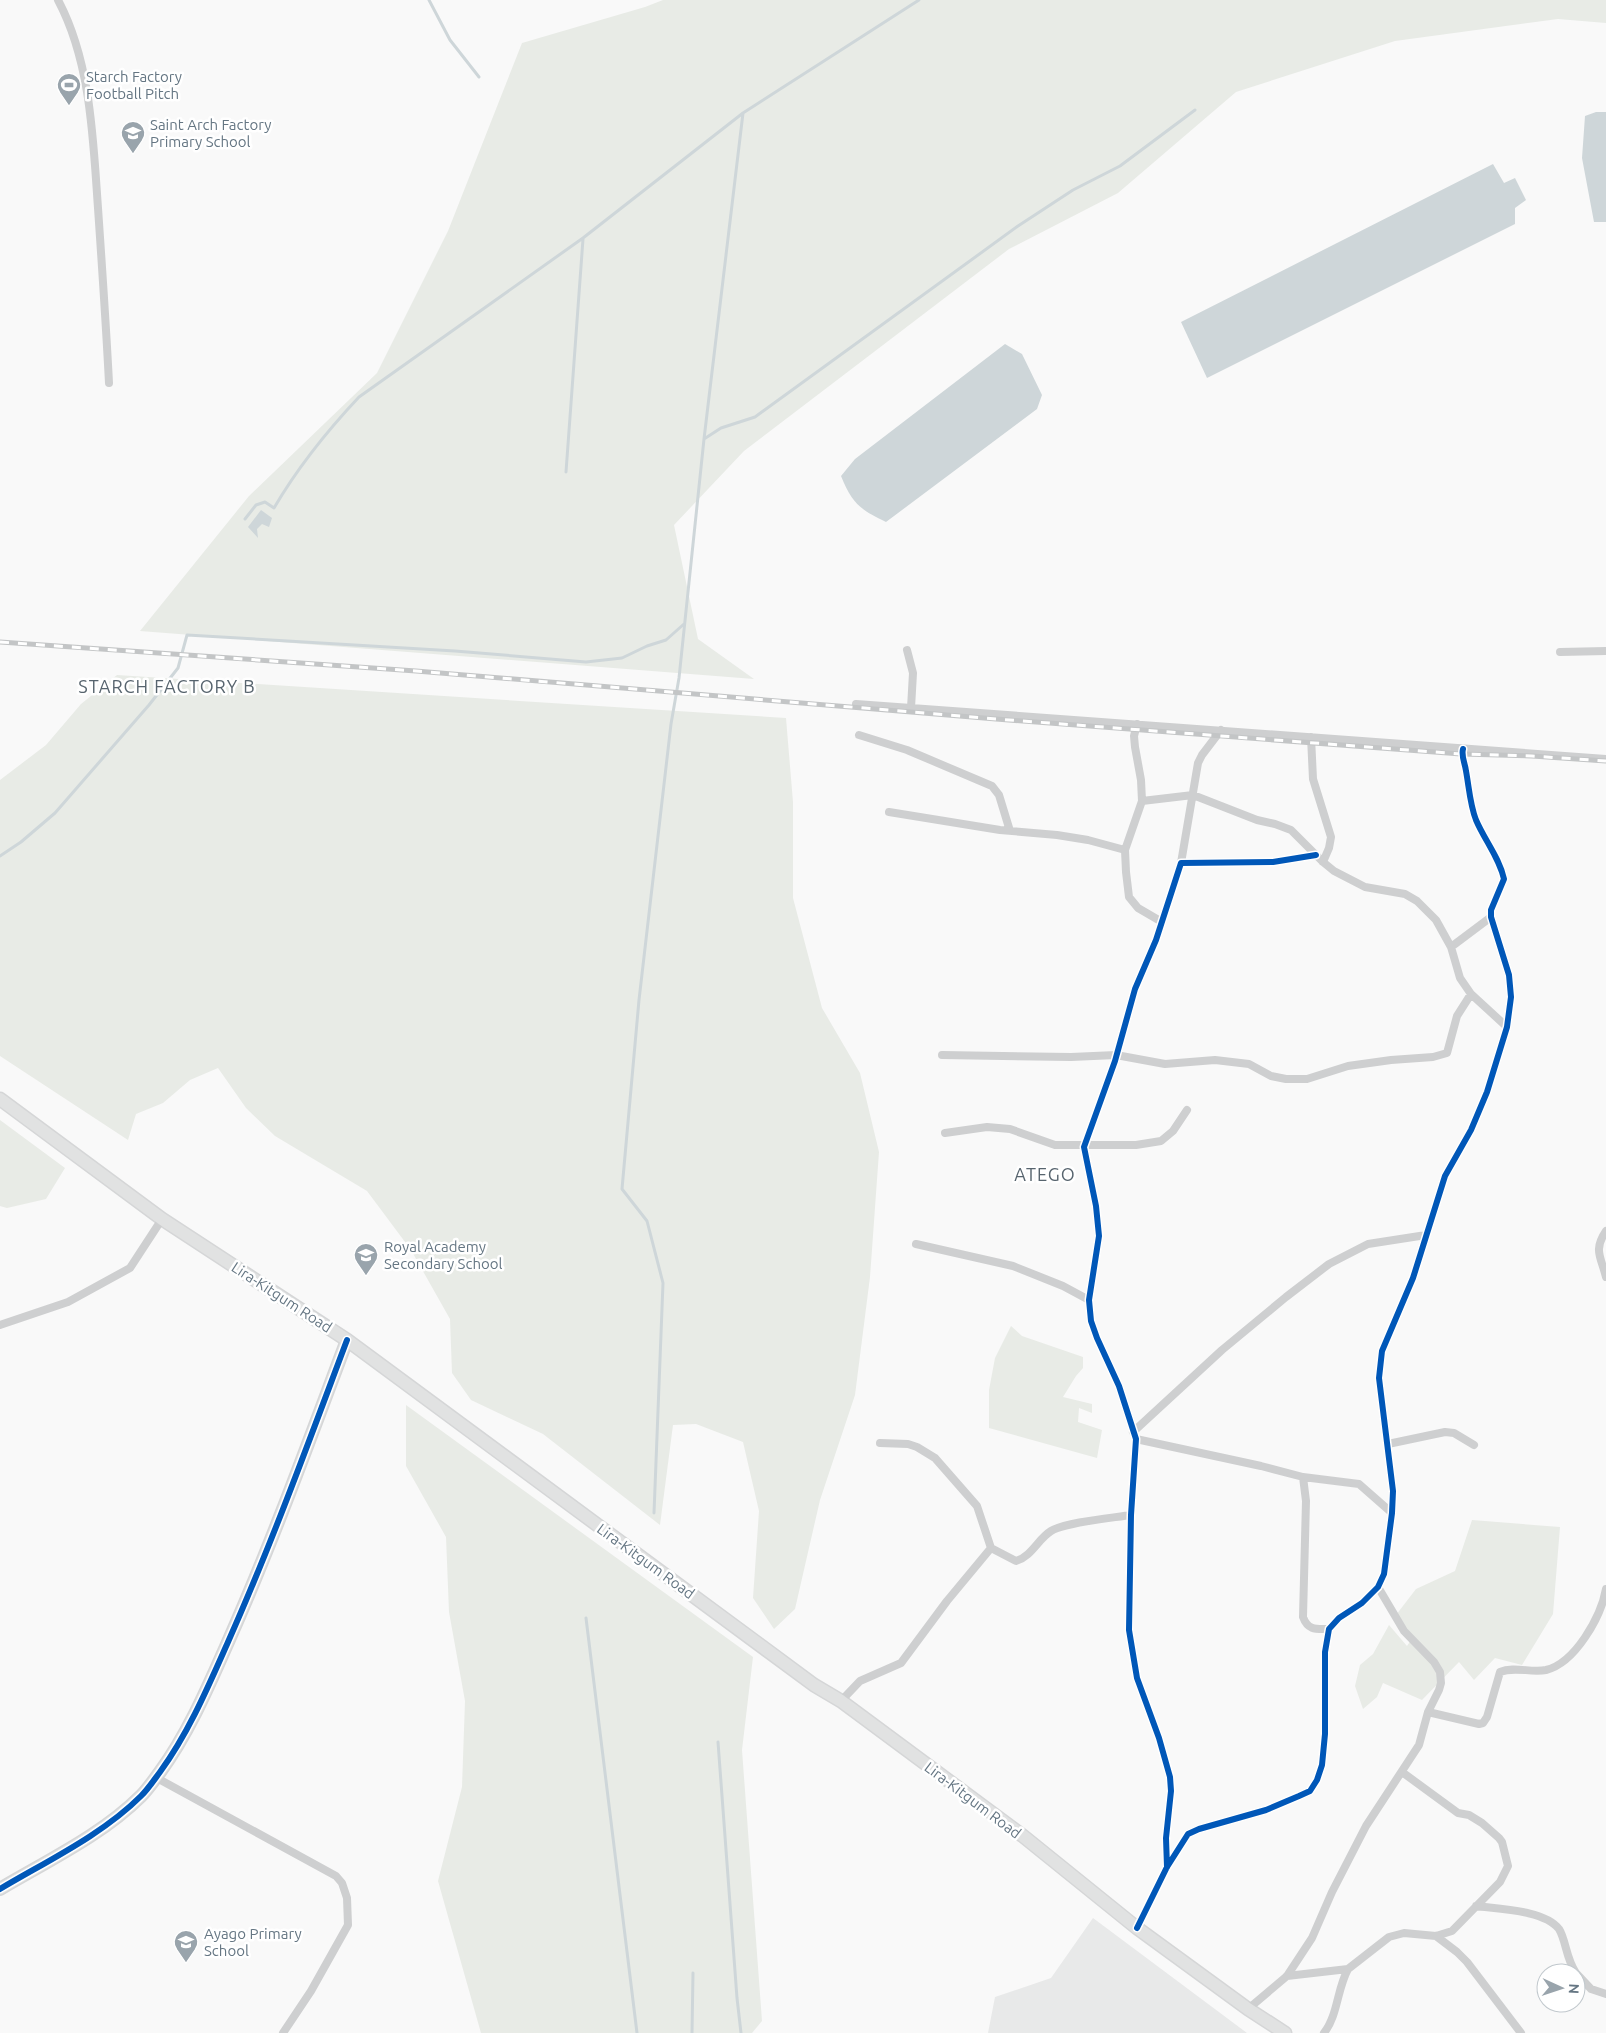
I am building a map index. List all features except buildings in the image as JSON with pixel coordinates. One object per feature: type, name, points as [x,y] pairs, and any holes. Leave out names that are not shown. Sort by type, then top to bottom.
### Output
[{"type":"main road","name":"Lira-Kitgum Road","points":[[0,1099],[162,1219],[347,1340],[806,1680],[841,1701],[1023,1836],[1137,1928],[1248,2009],[1285,2033]]},
{"type":"street","points":[[58,0],[71,30],[87,88],[94,131],[109,382]]},
{"type":"street","points":[[908,650],[913,673],[910,708]]},
{"type":"street","points":[[1560,652],[1606,651]]},
{"type":"street","points":[[856,704],[1606,759]]},
{"type":"street","points":[[1137,724],[1134,736],[1141,780],[1142,801],[1126,850],[1129,898],[1138,908],[1162,922]]},
{"type":"street","points":[[1167,1867],[1166,1838],[1170,1777],[1137,1678],[1129,1630],[1134,1436],[1119,1386],[1091,1321],[1088,1300],[1099,1236],[1096,1206],[1084,1146],[1116,1055],[1135,989],[1162,922],[1181,863],[1196,773],[1202,755],[1222,730]]},
{"type":"street","points":[[859,735],[907,750],[992,786],[1000,796],[1010,831]]},
{"type":"street","points":[[1311,737],[1312,780],[1331,837],[1323,862]]},
{"type":"street","points":[[1137,1928],[1167,1867],[1185,1838],[1191,1832],[1266,1810],[1310,1791],[1322,1766],[1326,1734],[1325,1652],[1330,1629],[1339,1618],[1362,1603],[1378,1587],[1384,1574],[1393,1491],[1379,1378],[1382,1351],[1413,1278],[1445,1176],[1471,1130],[1487,1092],[1507,1027],[1511,997],[1507,963],[1490,917],[1504,879],[1494,851],[1473,810],[1461,754],[1463,749]]},
{"type":"street","points":[[1142,801],[1193,795],[1258,820],[1275,824],[1291,830],[1323,862],[1365,887],[1405,894],[1417,901],[1436,920],[1451,946],[1460,978],[1471,994],[1507,1027]]},
{"type":"street","points":[[889,812],[1010,831],[1057,835],[1088,840],[1126,850]]},
{"type":"street","points":[[1181,863],[1273,862],[1316,855]]},
{"type":"street","points":[[1451,946],[1490,917]]},
{"type":"street","points":[[942,1055],[1071,1057],[1116,1055],[1165,1064],[1215,1060],[1249,1064],[1271,1076],[1286,1080],[1307,1079],[1348,1066],[1447,1054],[1457,1016],[1471,994]]},
{"type":"street","points":[[946,1133],[987,1127],[1010,1129],[1054,1145],[1136,1145],[1161,1141],[1173,1130],[1187,1110]]},
{"type":"street","points":[[0,1325],[68,1302],[130,1268],[162,1219]]},
{"type":"street","points":[[1606,1231],[1600,1240],[1598,1252],[1606,1277]]},
{"type":"street","points":[[1134,1436],[1222,1350],[1286,1296],[1329,1264],[1368,1244],[1426,1235]]},
{"type":"street","points":[[916,1244],[1013,1266],[1063,1286],[1088,1300]]},
{"type":"street","points":[[0,1889],[83,1840],[122,1813],[142,1794],[176,1750],[196,1713],[248,1597],[293,1486],[347,1340]]},
{"type":"street","points":[[1388,1444],[1445,1432],[1454,1433],[1474,1445]]},
{"type":"street","points":[[1134,1436],[1303,1477],[1359,1484],[1392,1514]]},
{"type":"street","points":[[880,1443],[917,1446],[935,1458],[977,1506],[991,1548],[1016,1561],[1024,1558],[1043,1537],[1058,1528],[1131,1515]]},
{"type":"street","points":[[1303,1477],[1306,1501],[1303,1617],[1306,1625],[1312,1630],[1330,1629]]},
{"type":"street","points":[[841,1701],[860,1681],[901,1663],[947,1601],[991,1548]]},
{"type":"street","points":[[1248,2009],[1287,1976],[1312,1938],[1366,1826],[1419,1745],[1428,1712],[1439,1690],[1441,1683],[1440,1672],[1434,1662],[1404,1631],[1378,1587]]},
{"type":"street","points":[[1428,1712],[1468,1722],[1483,1723],[1487,1717],[1500,1672],[1508,1670],[1547,1670],[1559,1665],[1587,1636],[1596,1622],[1606,1590]]},
{"type":"street","points":[[1324,2033],[1329,2026],[1343,1978],[1348,1969],[1390,1937],[1404,1933],[1436,1936],[1452,1930],[1500,1882],[1508,1866],[1502,1842],[1490,1828],[1470,1815],[1458,1812],[1402,1772]]},
{"type":"street","points":[[155,1777],[336,1876],[342,1883],[347,1898],[348,1925],[311,1991],[283,2033]]},
{"type":"street","points":[[1476,1906],[1530,1913],[1547,1919],[1559,1929],[1570,1963]]},
{"type":"street","points":[[1436,1936],[1467,1962],[1522,2033]]},
{"type":"street","points":[[1287,1976],[1348,1969]]},
{"type":"street","points":[[1586,1984],[1591,1989],[1606,1994]]},
{"type":"shaded area","points":[[663,0],[1606,0],[1606,23],[1558,19],[1395,41],[1236,92],[1118,193],[1009,249],[744,451],[674,525],[698,639],[754,679],[140,631],[249,496],[377,373],[448,231],[522,43]]},
{"type":"shaded area","points":[[1596,112],[1606,112],[1606,222],[1594,222],[1582,158],[1585,116]]},
{"type":"shaded area","points":[[1493,164],[1504,183],[1515,178],[1526,200],[1515,208],[1515,224],[1207,378],[1181,322]]},
{"type":"shaded area","points":[[1005,344],[1022,354],[1042,395],[1037,409],[886,522],[863,509],[849,493],[841,476],[855,459]]},
{"type":"shaded area","points":[[261,510],[272,518],[269,527],[262,524],[257,529],[258,538],[248,527]]},
{"type":"shaded area","points":[[117,675],[786,718],[793,802],[793,898],[822,1008],[860,1073],[879,1152],[870,1277],[855,1395],[820,1500],[795,1609],[774,1629],[753,1598],[759,1511],[743,1442],[696,1424],[673,1425],[660,1525],[543,1434],[471,1400],[452,1373],[450,1319],[411,1250],[367,1191],[275,1136],[246,1108],[218,1068],[190,1080],[163,1103],[136,1114],[128,1140],[0,1056],[0,780],[46,745],[81,704]]},
{"type":"shaded area","points":[[0,1120],[65,1168],[46,1199],[7,1208],[0,1206]]},
{"type":"shaded area","points":[[1011,1326],[1022,1336],[1083,1357],[1083,1368],[1063,1397],[1092,1404],[1092,1413],[1079,1408],[1078,1422],[1102,1430],[1097,1458],[989,1428],[989,1390],[995,1358]]},
{"type":"shaded area","points":[[406,1405],[753,1657],[742,1750],[762,2021],[752,2033],[481,2033],[438,1881],[462,1787],[465,1701],[449,1612],[446,1537],[406,1466]]},
{"type":"shaded area","points":[[1472,1520],[1560,1527],[1553,1614],[1522,1665],[1495,1658],[1474,1680],[1459,1662],[1422,1700],[1383,1683],[1377,1697],[1363,1709],[1355,1686],[1360,1665],[1373,1654],[1389,1625],[1407,1646],[1413,1637],[1396,1615],[1416,1589],[1455,1571]]},
{"type":"shaded area","points":[[1093,1918],[1247,2033],[988,2033],[995,1997],[1051,1978]]},
{"type":"waterway","points":[[429,0],[450,40],[479,77]]},
{"type":"waterway","points":[[245,519],[256,505],[265,502],[274,508],[314,450],[359,397],[583,238],[743,113],[919,0]]},
{"type":"waterway","points":[[654,1513],[663,1283],[647,1221],[622,1189],[639,1000],[671,724],[679,678],[704,439],[721,428],[755,417],[1018,226],[1073,190],[1120,166],[1195,110]]},
{"type":"waterway","points":[[704,439],[743,113]]},
{"type":"waterway","points":[[566,472],[583,239]]},
{"type":"waterway","points":[[0,856],[21,842],[55,813],[149,705],[178,668],[187,635],[455,651],[586,662],[622,658],[647,646],[666,640],[684,624]]},
{"type":"waterway","points":[[586,1618],[637,2033]]},
{"type":"waterway","points":[[718,1742],[741,2033]]},
{"type":"waterway","points":[[692,2033],[693,1973]]},
{"type":"railway","points":[[0,642],[416,671],[996,719],[1461,754],[1606,761]]},
{"type":"cycle path","points":[[1137,1928],[1167,1867],[1188,1834],[1199,1829],[1266,1810],[1310,1791],[1317,1780],[1322,1765],[1325,1734],[1325,1652],[1329,1629],[1339,1618],[1362,1603],[1378,1587],[1384,1574],[1393,1491],[1379,1378],[1382,1351],[1413,1278],[1445,1176],[1471,1130],[1487,1092],[1507,1027],[1511,997],[1509,975],[1491,917],[1491,910],[1504,879],[1499,863],[1474,814],[1463,749]]},
{"type":"cycle path","points":[[1167,1867],[1166,1838],[1171,1791],[1170,1777],[1159,1738],[1137,1678],[1129,1630],[1131,1515],[1136,1439],[1119,1386],[1091,1321],[1089,1300],[1099,1236],[1096,1206],[1084,1147],[1115,1061],[1135,989],[1156,940],[1181,863],[1273,862],[1316,855]]},
{"type":"cycle path","points":[[0,1889],[74,1847],[126,1810],[144,1793],[170,1757],[197,1709],[244,1605],[290,1492],[347,1340]]},
{"type":"place","name":"Starch Factory Football Pitch","points":[[69,106]]},
{"type":"place","name":"Saint Arch Factory Primary School","points":[[133,154]]},
{"type":"place","name":"Royal Academy Secondary School","points":[[366,1276]]},
{"type":"place","name":"Ayago Primary School","points":[[186,1963]]},
{"type":"district","name":"STARCH FACTORY B","points":[[167,686]]},
{"type":"district","name":"ATEGO","points":[[1045,1174]]}]
